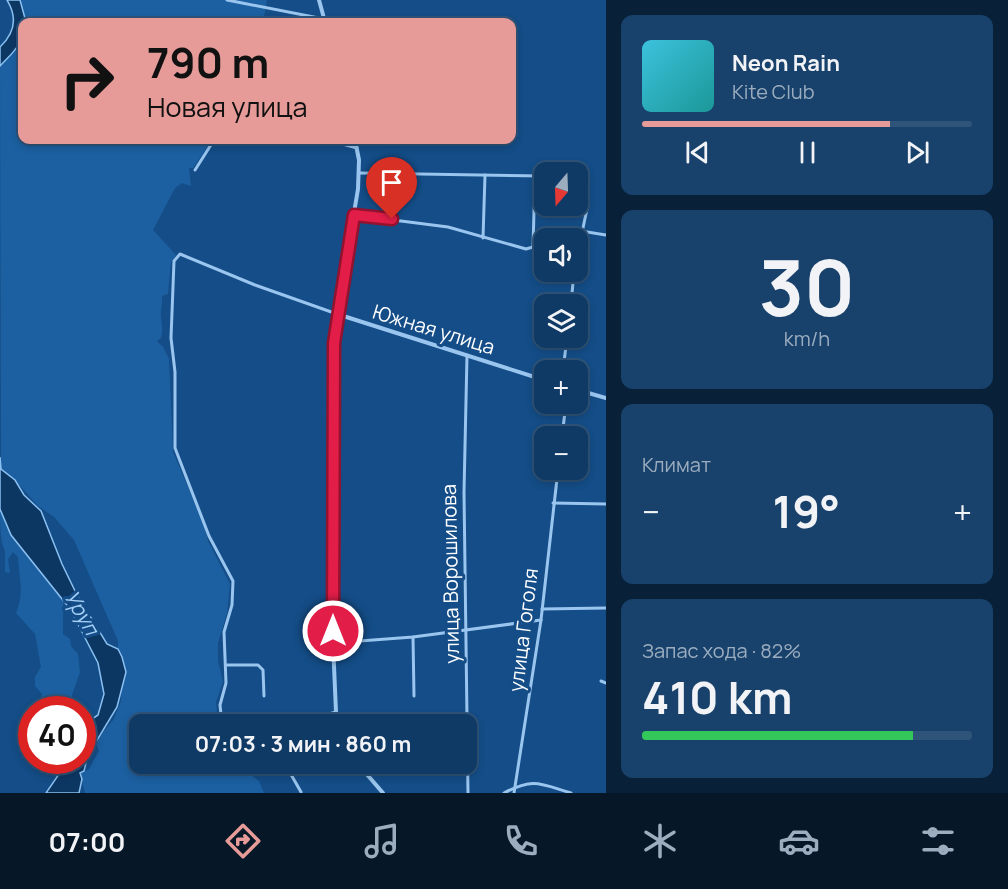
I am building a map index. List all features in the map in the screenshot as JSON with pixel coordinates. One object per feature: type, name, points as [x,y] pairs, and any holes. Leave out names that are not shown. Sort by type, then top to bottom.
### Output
[{"type":"street","points":[[227,0],[310,18]]},
{"type":"street","points":[[319,0],[323,18]]},
{"type":"street","points":[[195,170],[211,144]]},
{"type":"street","points":[[342,144],[357,148]]},
{"type":"street","points":[[329,714],[336,712],[333,644],[333,375],[337,314],[360,173],[356,144]]},
{"type":"street","points":[[360,173],[534,176]]},
{"type":"street","points":[[483,238],[485,175]]},
{"type":"street","points":[[354,215],[448,227],[526,249],[533,248],[534,212]]},
{"type":"street","points":[[588,232],[606,235]]},
{"type":"street","name":"Южная улица","points":[[226,665],[225,625],[232,605],[233,581],[209,536],[175,448],[175,372],[171,338],[173,269],[174,261],[180,254],[255,285],[337,314],[534,377]]},
{"type":"street","name":"улица Ворошилова","points":[[467,355],[464,480],[468,793]]},
{"type":"street","points":[[588,393],[606,398]]},
{"type":"street","name":"улица Гоголя","points":[[514,793],[541,620],[556,480]]},
{"type":"street","points":[[553,503],[606,504]]},
{"type":"street","points":[[541,609],[606,608]]},
{"type":"street","points":[[333,644],[466,631],[541,620]]},
{"type":"street","points":[[413,637],[414,696]]},
{"type":"street","points":[[221,714],[220,705],[226,683],[226,665],[258,665],[263,670],[264,696]]},
{"type":"street","points":[[601,681],[606,683]]},
{"type":"street","points":[[291,774],[301,792]]},
{"type":"street","points":[[367,774],[383,793]]},
{"type":"street","points":[[504,793],[525,783],[571,793]]},
{"type":"shaded area","points":[[20,0],[267,0],[264,18],[25,18]]},
{"type":"shaded area","points":[[18,45],[18,144],[209,144],[193,168],[189,168],[191,186],[182,183],[175,188],[153,230],[176,255],[171,262],[168,294],[162,296],[162,332],[161,338],[157,341],[169,359],[173,452],[203,522],[208,541],[230,584],[227,613],[218,643],[218,661],[223,682],[216,702],[217,714],[129,714],[129,774],[250,774],[259,781],[264,793],[85,793],[80,774],[96,774],[96,756],[99,751],[96,741],[114,719],[121,701],[122,682],[126,672],[118,649],[118,641],[74,540],[54,517],[38,506],[15,480],[1,469],[0,66]]},
{"type":"shaded area","points":[[0,509],[11,535],[48,579],[63,601],[63,634],[70,639],[71,646],[78,654],[80,672],[72,696],[41,696],[35,686],[35,677],[41,667],[35,634],[16,613],[21,592],[18,557],[13,552],[8,559],[10,573],[5,572],[5,551],[1,537]]},
{"type":"water","points":[[7,0],[20,0],[25,18],[18,18],[17,47],[0,66],[0,47],[12,31],[14,19]]},
{"type":"water","name":"Уруп","points":[[0,457],[1,469],[15,480],[24,495],[41,511],[77,595],[107,644],[118,649],[122,657],[126,672],[117,707],[96,742],[96,716],[104,694],[98,663],[70,609],[11,535],[0,509]]},
{"type":"water","name":"Уруп","points":[[59,774],[80,774],[82,779],[79,793],[46,793]]},
{"type":"route","points":[[333,631],[333,375],[337,314],[354,215],[392,219]]}]
